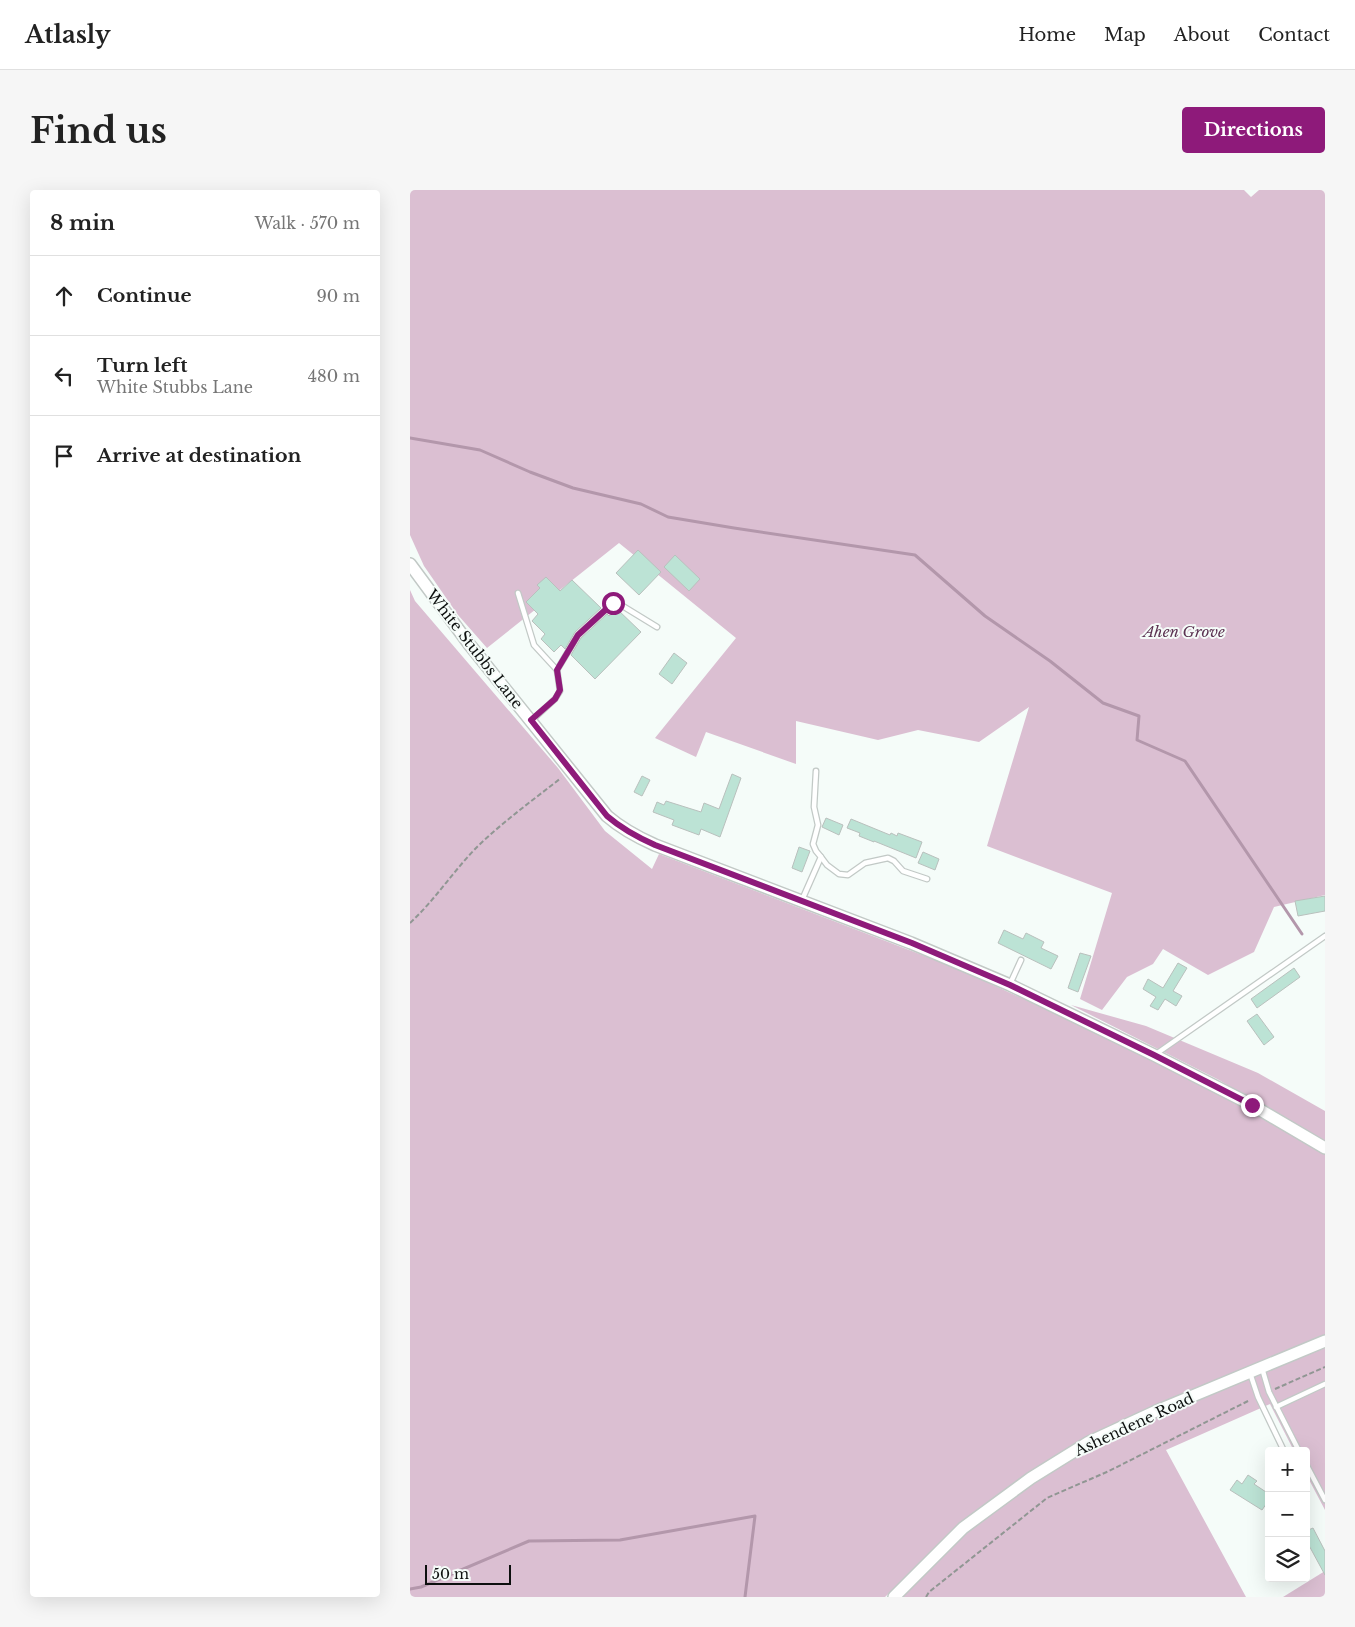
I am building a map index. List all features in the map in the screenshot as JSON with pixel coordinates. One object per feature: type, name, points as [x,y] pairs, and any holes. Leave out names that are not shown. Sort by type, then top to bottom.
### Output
[{"type":"street","name":"White Stubbs Lane","points":[[410,564],[469,644],[607,816],[634,836],[912,943],[1010,985],[1252,1105],[1325,1148]]},
{"type":"street","name":"Ashendene Road","points":[[894,1597],[963,1528],[1032,1478],[1097,1439],[1154,1412],[1325,1341]]},
{"type":"lane","points":[[518,593],[534,645],[557,670],[560,690],[555,699],[531,720]]},
{"type":"lane","points":[[557,670],[578,635],[613,603],[621,605],[657,628]]},
{"type":"lane","points":[[816,770],[814,807],[818,825],[814,844],[816,851],[827,865],[839,874],[848,874],[865,863],[888,858],[894,861],[903,871],[927,879]]},
{"type":"lane","points":[[802,900],[821,857]]},
{"type":"lane","points":[[1154,1055],[1325,936]]},
{"type":"lane","points":[[1010,985],[1021,960]]},
{"type":"lane","points":[[1262,1368],[1269,1392],[1297,1447]]},
{"type":"lane","points":[[1250,1373],[1258,1397],[1282,1447]]},
{"type":"lane","points":[[1276,1407],[1325,1384]]},
{"type":"lane","points":[[1310,1472],[1325,1500]]},
{"type":"path","points":[[410,924],[478,847],[508,820],[571,770]]},
{"type":"path","points":[[1269,1392],[1325,1366]]},
{"type":"path","points":[[926,1597],[929,1592],[1046,1498],[1109,1471],[1258,1397]]},
{"type":"green space","name":"Ahen Grove","points":[[410,190],[1244,190],[1251,197],[1259,190],[1325,190],[1325,895],[1274,907],[1254,952],[1208,975],[1163,949],[1153,964],[1127,977],[1102,1010],[1080,999],[1112,893],[987,846],[1029,707],[979,742],[918,730],[878,740],[796,721],[796,764],[706,732],[696,757],[655,738],[736,638],[619,543],[487,648],[458,615],[424,566],[410,535]]},
{"type":"green space","points":[[410,590],[415,601],[558,768],[605,831],[652,869],[659,854],[956,968],[1063,1017],[1248,1107],[1325,1153],[1325,1337],[1115,1426],[958,1528],[885,1597],[410,1597]]},
{"type":"green space","points":[[1071,1005],[1146,1026],[1258,1073],[1325,1111],[1325,1144],[1219,1080]]},
{"type":"green space","points":[[1325,1348],[1325,1510],[1310,1482],[1310,1447],[1292,1447],[1270,1404],[1166,1450],[1246,1597],[899,1597],[975,1525],[1026,1487],[1097,1446],[1134,1428]]},
{"type":"green space","points":[[1325,1571],[1325,1597],[1283,1597],[1310,1582]]},
{"type":"building","points":[[638,550],[661,572],[639,595],[616,573]]},
{"type":"building","points":[[675,555],[700,579],[689,591],[664,567]]},
{"type":"building","points":[[546,577],[560,591],[572,580],[601,608],[575,632],[565,649],[561,645],[554,652],[541,639],[545,634],[532,621],[538,614],[526,602],[540,588],[537,585]]},
{"type":"building","points":[[617,609],[641,632],[595,679],[571,655],[581,638],[607,614],[609,616]]},
{"type":"building","points":[[674,653],[687,663],[672,684],[659,674]]},
{"type":"building","points":[[732,774],[741,778],[720,837],[701,829],[699,835],[672,825],[674,820],[653,812],[657,802],[664,805],[666,801],[701,812],[704,803],[719,809]]},
{"type":"building","points":[[642,776],[650,780],[642,796],[634,792]]},
{"type":"building","points":[[826,818],[843,825],[839,835],[822,827]]},
{"type":"building","points":[[851,819],[890,835],[891,833],[897,836],[898,833],[922,842],[916,858],[859,836],[860,833],[847,828]]},
{"type":"building","points":[[799,847],[810,851],[802,872],[792,868]]},
{"type":"building","points":[[923,852],[939,859],[935,870],[918,863]]},
{"type":"building","points":[[1325,896],[1325,911],[1298,916],[1295,901]]},
{"type":"building","points":[[1004,930],[1023,939],[1026,933],[1044,942],[1041,948],[1058,956],[1051,969],[998,943]]},
{"type":"building","points":[[1080,953],[1091,956],[1078,992],[1068,988]]},
{"type":"building","points":[[1178,963],[1187,968],[1173,991],[1182,996],[1176,1006],[1165,999],[1158,1010],[1150,1006],[1156,997],[1143,989],[1148,979],[1163,988]]},
{"type":"building","points":[[1294,968],[1300,977],[1257,1008],[1251,999]]},
{"type":"building","points":[[1257,1014],[1274,1037],[1264,1045],[1247,1021]]},
{"type":"building","points":[[1248,1475],[1257,1481],[1254,1484],[1265,1491],[1265,1506],[1262,1510],[1230,1490],[1237,1480],[1242,1484]]},
{"type":"building","points":[[1313,1528],[1325,1551],[1325,1575],[1310,1547],[1310,1529]]},
{"type":"waterway","points":[[410,438],[480,450],[573,488],[641,504],[668,517],[915,555],[985,616],[1050,661],[1103,703],[1139,716],[1137,740],[1185,761],[1302,934]]},
{"type":"waterway","points":[[410,1589],[421,1587],[529,1541],[620,1540],[755,1516],[745,1597]]},
{"type":"route","points":[[613,603],[578,635],[557,670],[560,690],[555,699],[531,720],[607,816],[619,826],[634,836],[655,845],[912,943],[1010,985],[1252,1105]]}]
